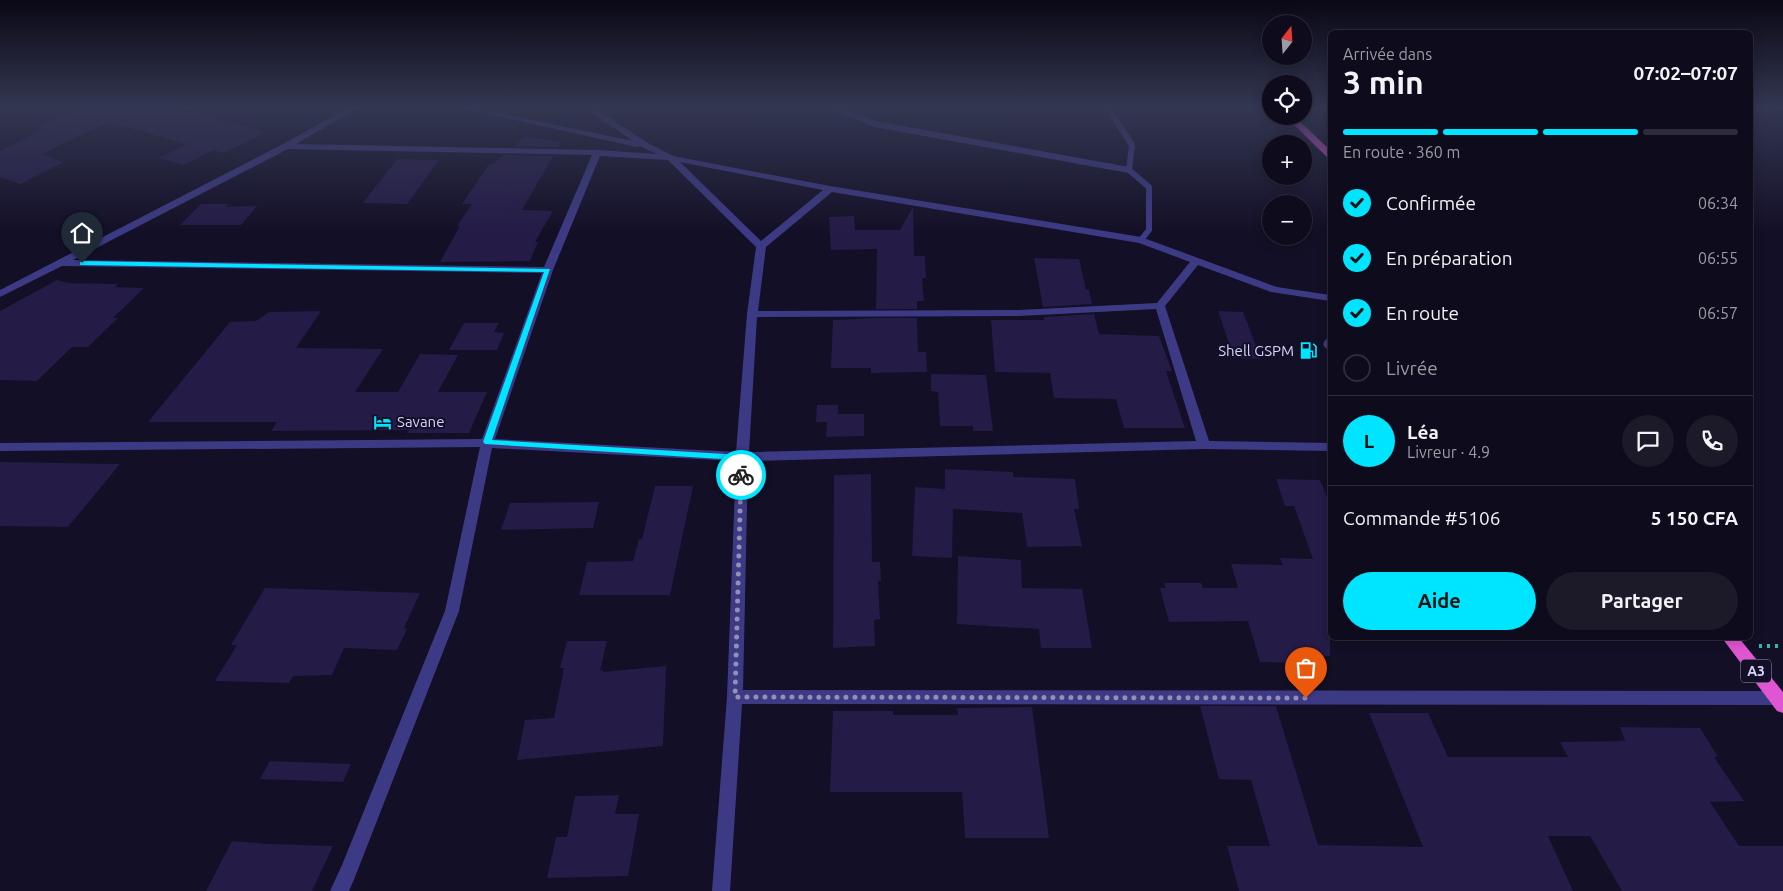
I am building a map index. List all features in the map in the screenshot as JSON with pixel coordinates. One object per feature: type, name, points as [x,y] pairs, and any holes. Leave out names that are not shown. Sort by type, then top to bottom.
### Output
[{"type":"highway","name":"A3","points":[[1732,640],[1780,701]]},
{"type":"street","points":[[0,294],[279,150]]},
{"type":"street","points":[[445,150],[597,153],[670,158],[830,189],[1141,240],[1275,290],[1328,298]]},
{"type":"street","points":[[654,150],[670,158],[761,246]]},
{"type":"street","points":[[339,891],[349,871],[452,611],[487,442],[548,270],[597,153]]},
{"type":"street","points":[[721,891],[735,697],[742,458],[752,314],[761,246],[830,189]]},
{"type":"street","points":[[752,314],[1019,313],[1160,306],[1196,261]]},
{"type":"street","points":[[63,263],[548,270]]},
{"type":"street","points":[[1160,306],[1204,445]]},
{"type":"street","points":[[0,446],[487,442],[742,458],[1204,445],[1328,447]]},
{"type":"street","points":[[735,697],[1780,701]]},
{"type":"lane","points":[[1016,150],[1128,170],[1149,187],[1148,230],[1141,240]]},
{"type":"lane","points":[[1128,170],[1131,150]]},
{"type":"building","points":[[51,150],[42,154],[64,162],[21,184],[0,177],[0,151]]},
{"type":"building","points":[[175,150],[231,150],[224,153],[213,150],[184,165],[158,158]]},
{"type":"building","points":[[504,155],[553,156],[522,210],[553,211],[535,242],[538,242],[530,261],[440,262],[460,226],[457,226],[472,204],[462,204],[489,164],[493,164]]},
{"type":"building","points":[[397,159],[439,160],[407,204],[363,203]]},
{"type":"building","points":[[201,204],[228,204],[225,207],[257,206],[241,225],[180,225]]},
{"type":"building","points":[[913,207],[914,256],[925,256],[926,278],[922,278],[924,301],[917,301],[917,309],[876,309],[877,249],[831,250],[829,217],[854,216],[855,230],[900,230]]},
{"type":"building","points":[[1034,258],[1079,259],[1086,290],[1089,290],[1092,304],[1043,307]]},
{"type":"building","points":[[57,280],[69,283],[118,284],[115,287],[144,288],[113,318],[118,318],[88,347],[72,347],[37,381],[0,380],[0,311]]},
{"type":"building","points":[[321,311],[296,348],[383,349],[355,392],[398,392],[420,354],[458,355],[438,392],[487,392],[469,433],[407,433],[409,430],[271,431],[277,422],[148,422],[230,322],[256,321],[269,312]]},
{"type":"building","points":[[1218,311],[1243,312],[1261,359],[1234,358]]},
{"type":"building","points":[[1094,314],[1099,334],[1159,336],[1172,371],[1166,371],[1185,428],[1124,428],[1116,399],[1054,398],[1050,373],[995,372],[991,320],[1044,320],[1044,317]]},
{"type":"building","points":[[917,318],[918,352],[926,352],[927,372],[871,373],[871,368],[831,368],[833,320]]},
{"type":"building","points":[[464,323],[499,323],[494,332],[504,333],[497,350],[449,350]]},
{"type":"building","points":[[931,374],[986,375],[993,431],[973,431],[973,426],[940,426],[938,392],[931,391]]},
{"type":"building","points":[[817,405],[838,405],[838,414],[864,414],[864,436],[826,437],[827,422],[816,422]]},
{"type":"building","points":[[0,462],[120,464],[68,527],[0,526]]},
{"type":"building","points":[[945,469],[1013,472],[1013,477],[1075,479],[1079,509],[1074,509],[1082,546],[1027,547],[1022,513],[953,509],[952,558],[912,556],[915,487],[945,489]]},
{"type":"building","points":[[871,474],[872,562],[880,562],[881,581],[878,581],[880,619],[874,620],[875,646],[833,648],[834,475]]},
{"type":"building","points":[[1276,479],[1320,480],[1328,499],[1328,640],[1330,640],[1330,656],[1302,656],[1305,663],[1260,662],[1248,621],[1169,622],[1160,588],[1166,588],[1164,583],[1201,583],[1203,588],[1238,588],[1231,564],[1283,565],[1280,558],[1313,559],[1294,506],[1285,506]]},
{"type":"building","points":[[655,486],[693,486],[670,595],[579,595],[587,562],[633,561],[639,539],[642,539]]},
{"type":"building","points":[[599,502],[593,528],[501,530],[510,503]]},
{"type":"building","points":[[958,556],[1021,560],[1022,588],[1082,589],[1092,648],[1041,648],[1039,629],[957,624]]},
{"type":"building","points":[[265,588],[420,593],[404,628],[407,629],[397,650],[344,648],[332,675],[293,676],[289,683],[215,681],[237,645],[231,645]]},
{"type":"building","points":[[567,641],[607,641],[600,671],[603,670],[603,672],[666,666],[663,746],[517,760],[525,720],[554,718],[564,668],[560,668]]},
{"type":"building","points":[[1200,706],[1276,706],[1318,845],[1423,847],[1369,713],[1428,713],[1448,757],[1568,757],[1560,742],[1625,741],[1620,727],[1700,728],[1718,757],[1714,757],[1744,801],[1710,802],[1739,846],[1783,846],[1783,891],[1622,891],[1590,836],[1548,836],[1573,891],[1239,891],[1227,846],[1270,846],[1251,780],[1219,779]]},
{"type":"building","points":[[1032,707],[1049,838],[965,838],[962,792],[830,792],[833,711],[893,711],[893,715],[958,715],[957,708]]},
{"type":"building","points":[[270,761],[351,764],[343,782],[260,779]]},
{"type":"building","points":[[619,795],[615,814],[639,814],[628,876],[547,878],[556,837],[567,837],[575,796]]},
{"type":"building","points":[[232,841],[333,846],[312,891],[206,891]]},
{"type":"way so far","points":[[741,475],[735,697],[1306,698]]},
{"type":"place","name":"Shell GSPM","points":[[1308,351]]},
{"type":"place","name":"Savane","points":[[383,422]]},
{"type":"route","points":[[82,263],[548,270],[487,442],[742,458],[741,475]]}]
